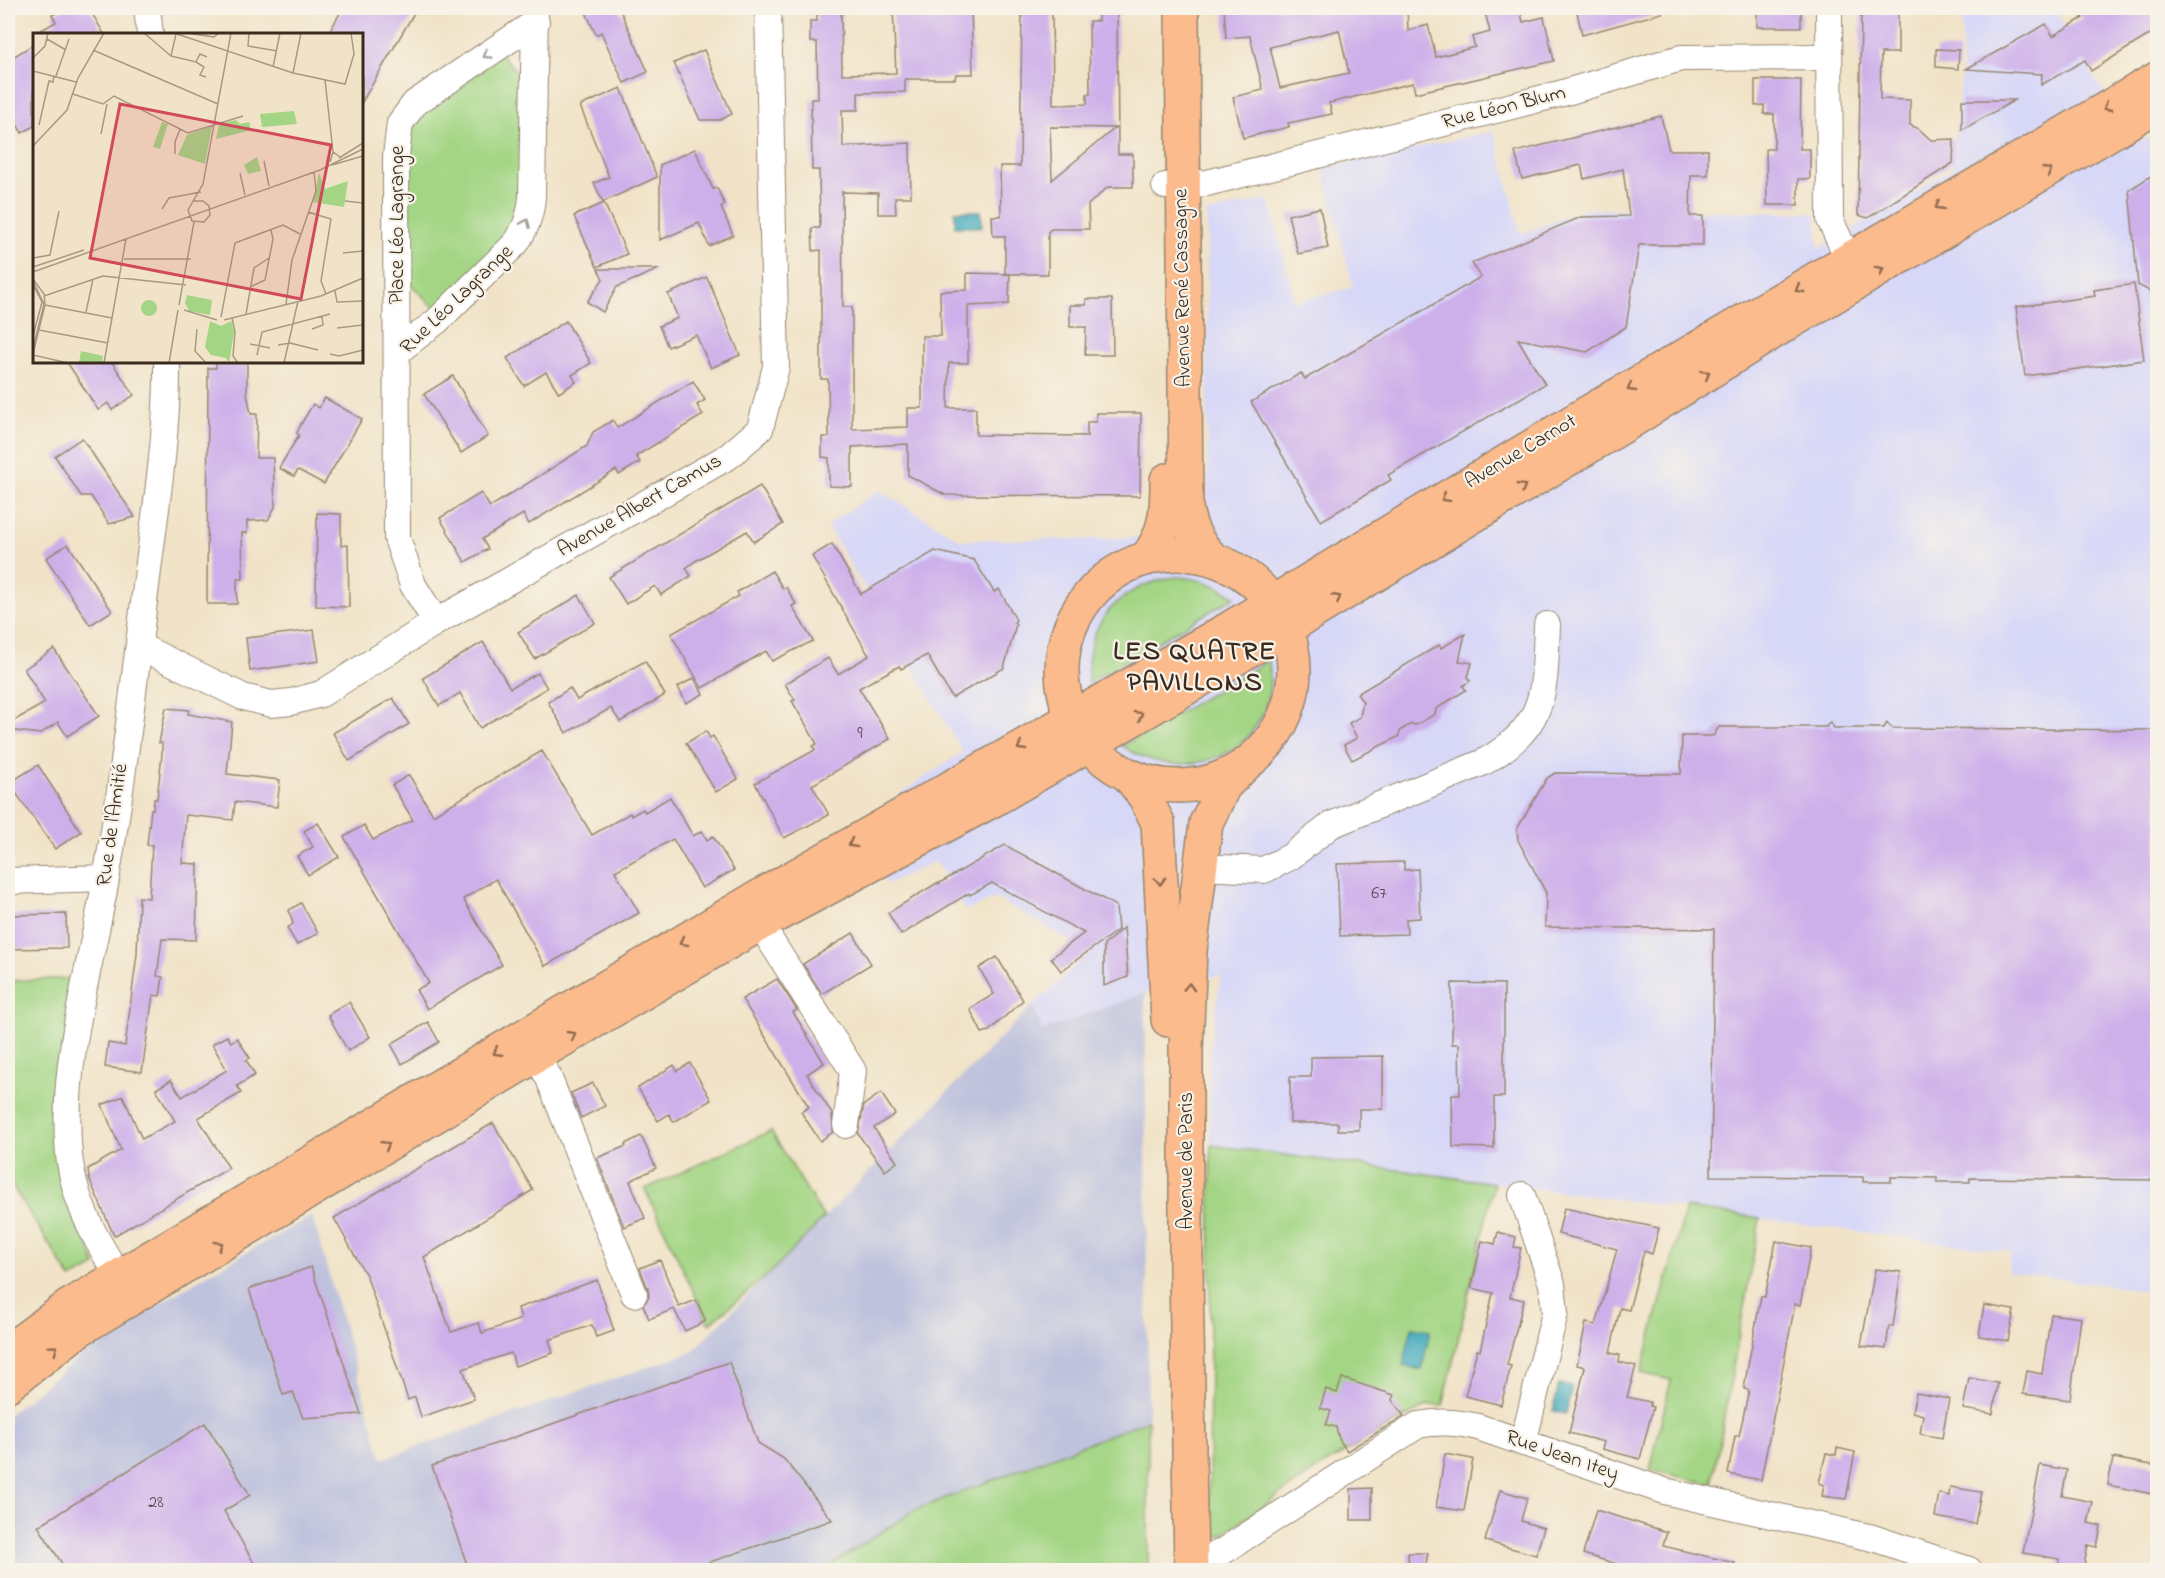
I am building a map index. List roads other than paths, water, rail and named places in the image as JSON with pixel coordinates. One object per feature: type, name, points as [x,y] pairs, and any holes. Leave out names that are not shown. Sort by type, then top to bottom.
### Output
[{"type":"main road","name":"Avenue René Cassagne","points":[[1166,8],[1186,508],[1189,526],[1197,543],[1213,559]]},
{"type":"main road","name":"Avenue René Cassagne","points":[[1146,559],[1158,544],[1164,529],[1167,510],[1174,186],[1182,8]]},
{"type":"main road","name":"Avenue Carnot","points":[[1080,731],[1195,683],[1279,614],[1849,260],[2157,78]]},
{"type":"main road","name":"Avenue Carnot","points":[[1080,731],[1195,648],[1279,614],[1625,425],[1775,331],[2153,109]]},
{"type":"main road","points":[[1245,765],[1218,779],[1188,786],[1158,784],[1128,775],[1106,762],[1080,731],[1065,699],[1062,660],[1072,622],[1082,605],[1102,583],[1127,566],[1146,559],[1179,555],[1213,559],[1245,576],[1279,614]]},
{"type":"main road","name":"Avenue de Paris","points":[[1186,1570],[1188,1499],[1186,1049],[1190,951],[1206,823],[1213,804],[1224,786],[1273,738],[1289,704],[1294,666],[1279,614]]},
{"type":"main road","points":[[8,1385],[98,1318],[535,1056],[760,924],[997,798],[1080,731]]},
{"type":"main road","points":[[8,1350],[69,1306],[748,903],[1080,731]]},
{"type":"main road","name":"Avenue de Paris","points":[[1128,775],[1145,797],[1159,826],[1168,1022],[1186,1570]]},
{"type":"street","points":[[147,8],[150,33]]},
{"type":"street","name":"Avenue Albert Camus","points":[[139,646],[243,697],[271,704],[291,702],[321,694],[436,622],[729,456],[760,429],[776,367],[768,8]]},
{"type":"street","points":[[1829,8],[1830,220],[1849,260]]},
{"type":"street","name":"Rue Léo Lagrange","points":[[436,622],[413,585],[397,538],[397,352],[437,321],[516,243],[524,230],[530,215],[532,198],[535,15]]},
{"type":"street","name":"Place Léo Lagrange","points":[[397,352],[396,156],[400,123],[415,103],[535,15]]},
{"type":"street","name":"Rue Léon Blum","points":[[1174,186],[1207,183],[1551,96],[1681,58],[1829,57]]},
{"type":"street","name":"Rue de l'Amitié","points":[[119,1276],[85,1220],[73,1182],[68,1144],[67,1095],[74,1042],[106,878],[139,646],[158,492],[167,363]]},
{"type":"street","points":[[1200,867],[1250,871],[1271,867],[1290,857],[1331,825],[1484,762],[1505,750],[1532,721],[1540,704],[1545,675],[1546,626]]},
{"type":"street","points":[[8,881],[106,878]]},
{"type":"street","points":[[760,924],[853,1071],[846,1125]]},
{"type":"street","points":[[535,1056],[548,1076],[634,1294]]},
{"type":"street","points":[[1522,1195],[1552,1284],[1555,1313],[1523,1443]]},
{"type":"street","name":"Rue Jean Itey","points":[[1186,1570],[1226,1550],[1418,1425],[1456,1422],[1664,1491],[1873,1538],[1969,1570]]},
{"type":"water","points":[[955,211],[981,211],[982,227],[955,227]]},
{"type":"water","points":[[1412,1327],[1430,1330],[1422,1370],[1403,1366]]},
{"type":"water","points":[[1559,1384],[1572,1387],[1566,1414],[1553,1411]]},
{"type":"district","name":"LES QUATRE PAVILLONS","points":[[1195,668]]}]
